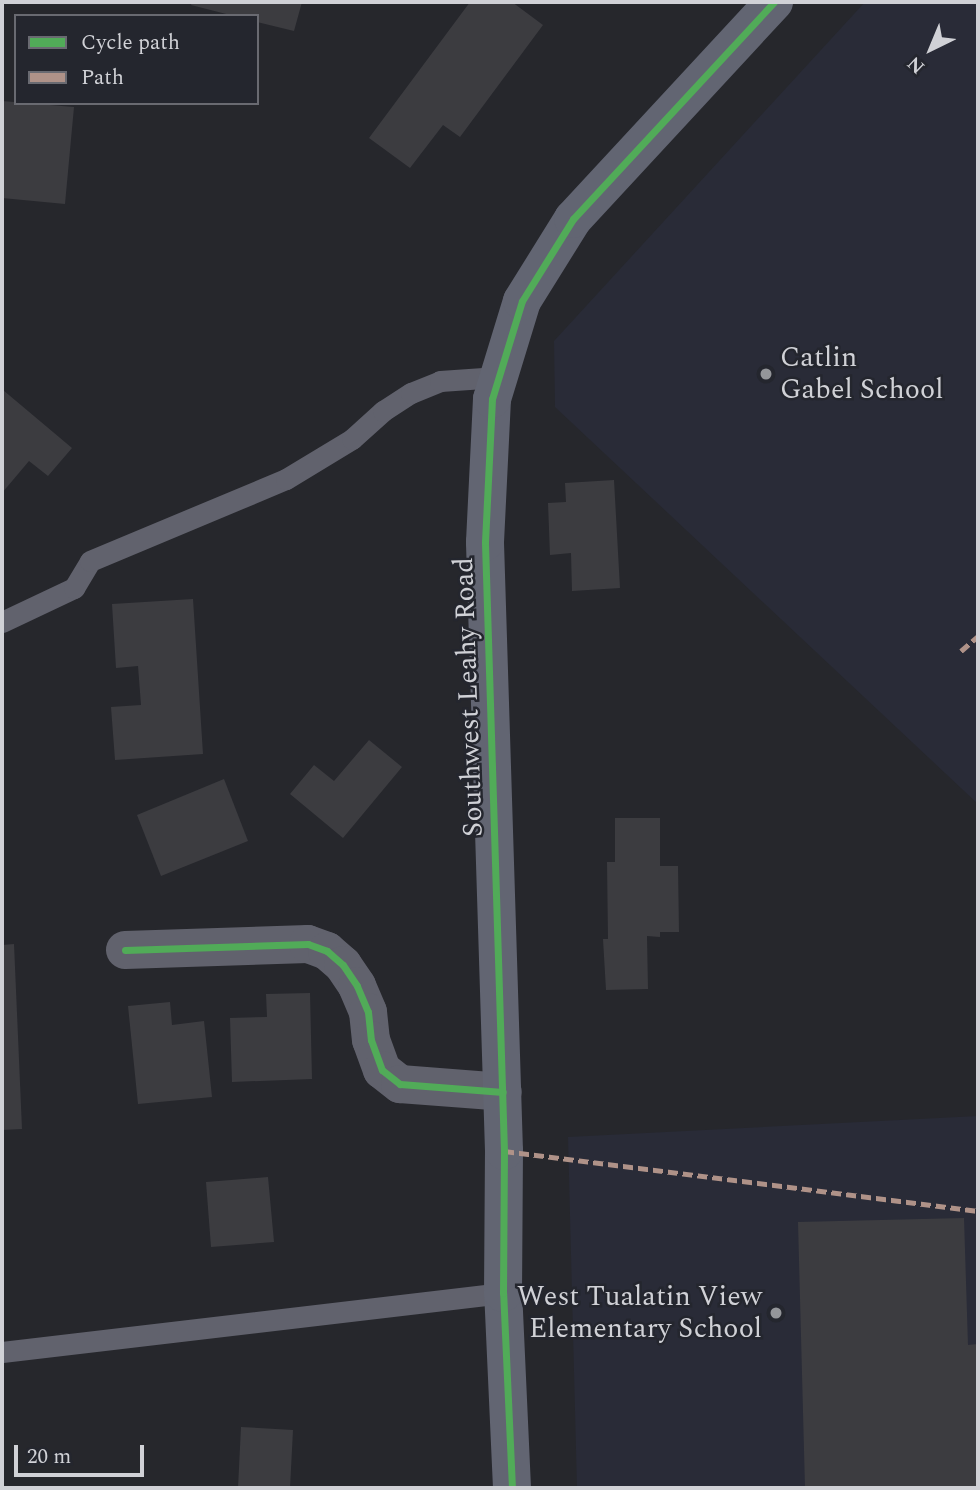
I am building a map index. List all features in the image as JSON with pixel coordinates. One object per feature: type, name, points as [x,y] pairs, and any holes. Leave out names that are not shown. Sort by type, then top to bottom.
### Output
[{"type":"street","name":"Southwest Leahy Road","points":[[512,1488],[503,1293],[503,1092],[485,542],[492,399],[522,301],[573,219],[774,2]]},
{"type":"street","points":[[125,950],[307,944],[317,947],[343,965],[357,986],[368,1012],[371,1040],[383,1070],[400,1084],[503,1092]]},
{"type":"lane","points":[[2,622],[74,588],[90,561],[286,479],[352,439],[411,393],[440,381],[498,377]]},
{"type":"lane","points":[[2,1352],[503,1293]]},
{"type":"shaded area","name":"Catlin Gabel School","points":[[865,2],[978,2],[978,804],[555,407],[554,341]]},
{"type":"shaded area","name":"West Tualatin View Elementary School","points":[[978,1116],[978,1488],[577,1488],[568,1137]]},
{"type":"building","points":[[192,2],[302,2],[294,31],[259,22],[259,14],[226,14],[191,5]]},
{"type":"building","points":[[470,2],[512,2],[543,25],[460,137],[443,125],[410,168],[369,138]]},
{"type":"building","points":[[2,101],[14,102],[14,105],[74,107],[65,204],[2,198]]},
{"type":"building","points":[[3,390],[72,448],[48,476],[29,461],[2,493]]},
{"type":"building","points":[[614,480],[620,588],[572,591],[571,553],[550,555],[548,503],[566,502],[565,483]]},
{"type":"building","points":[[193,599],[203,754],[115,760],[111,707],[141,705],[138,666],[116,668],[112,604]]},
{"type":"building","points":[[369,740],[402,767],[343,838],[290,794],[314,765],[334,781]]},
{"type":"building","points":[[224,779],[248,841],[161,876],[137,815]]},
{"type":"building","points":[[615,818],[660,818],[660,866],[678,866],[679,932],[660,932],[660,937],[647,936],[648,989],[606,990],[603,939],[608,939],[607,862],[615,862]]},
{"type":"building","points":[[14,944],[22,1129],[2,1130],[2,945]]},
{"type":"building","points":[[310,993],[312,1079],[232,1082],[230,1018],[267,1017],[266,994]]},
{"type":"building","points":[[170,1002],[172,1025],[204,1021],[212,1097],[138,1104],[128,1006]]},
{"type":"building","points":[[268,1177],[274,1242],[211,1247],[206,1182]]},
{"type":"building","points":[[964,1218],[968,1345],[978,1344],[978,1488],[805,1488],[798,1222]]},
{"type":"building","points":[[241,1427],[293,1430],[290,1488],[238,1488]]},
{"type":"marked path","points":[[961,651],[978,636]]},
{"type":"marked path","points":[[504,1151],[978,1211]]},
{"type":"cycle path","points":[[512,1488],[503,1293],[504,1151],[485,542],[492,399],[522,301],[573,219],[774,2]]},
{"type":"cycle path","points":[[125,950],[308,944],[327,951],[343,965],[357,986],[368,1012],[371,1040],[382,1070],[400,1084],[503,1092]]},
{"type":"place","name":"Catlin Gabel School","points":[[766,374]]},
{"type":"place","name":"West Tualatin View Elementary School","points":[[776,1313]]}]
